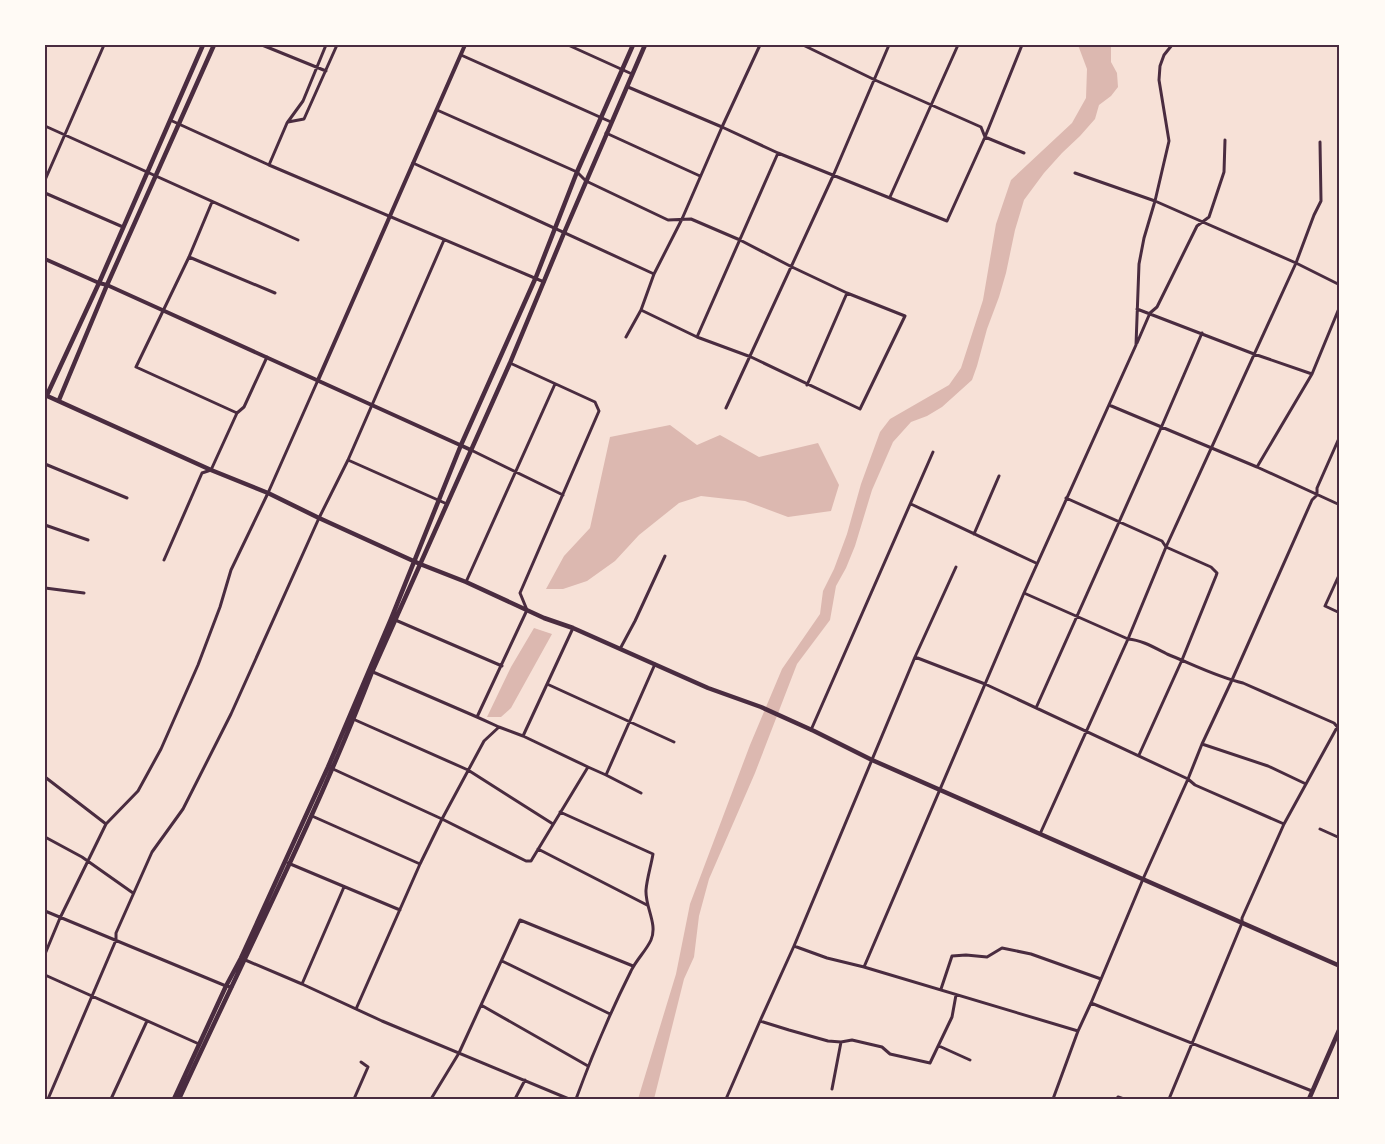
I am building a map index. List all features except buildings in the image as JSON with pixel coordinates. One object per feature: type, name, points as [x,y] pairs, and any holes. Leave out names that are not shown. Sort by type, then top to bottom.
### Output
[{"type":"main road","points":[[203,45],[99,283],[46,397],[59,400],[544,618],[573,628],[708,688],[781,716],[872,760],[1340,966]]},
{"type":"main road","points":[[59,400],[107,285],[214,45]]},
{"type":"main road","points":[[393,619],[438,500],[536,277],[577,172],[633,45]]},
{"type":"main road","points":[[174,1099],[243,960],[288,862],[393,619],[510,363],[645,45]]},
{"type":"main road","points":[[288,862],[353,719],[370,671]]},
{"type":"main road","points":[[1309,1099],[1338,1041],[1340,1028]]},
{"type":"main road","points":[[180,1099],[201,1045]]},
{"type":"street","points":[[45,180],[104,45]]},
{"type":"street","points":[[262,45],[326,71]]},
{"type":"street","points":[[269,165],[287,123],[303,101],[326,45]]},
{"type":"street","points":[[287,123],[304,119],[337,45]]},
{"type":"street","points":[[45,954],[106,824],[138,791],[161,749],[198,665],[231,570],[268,493],[465,45]]},
{"type":"street","points":[[568,45],[632,74]]},
{"type":"street","points":[[626,337],[641,310],[654,274],[682,219],[760,45]]},
{"type":"street","points":[[804,45],[874,80],[981,127],[985,137],[1023,153]]},
{"type":"street","points":[[726,408],[792,267],[890,45]]},
{"type":"street","points":[[890,197],[958,45]]},
{"type":"street","points":[[627,86],[778,153],[947,221],[985,137],[1022,45]]},
{"type":"street","points":[[1136,345],[1139,264],[1169,141],[1159,80],[1160,66],[1164,55],[1172,45]]},
{"type":"street","points":[[461,55],[611,122]]},
{"type":"street","points":[[437,110],[577,172],[586,181],[668,220],[691,219],[847,292],[905,316],[860,409],[751,357],[697,337],[641,310]]},
{"type":"street","points":[[170,120],[269,165],[544,282]]},
{"type":"street","points":[[45,126],[298,240]]},
{"type":"street","points":[[606,133],[700,177]]},
{"type":"street","points":[[864,967],[1024,593],[1150,313],[1157,308],[1197,226],[1209,217],[1224,172],[1225,140]]},
{"type":"street","points":[[1040,834],[1128,639],[1166,547],[1296,263],[1321,201],[1320,142]]},
{"type":"street","points":[[697,337],[778,153]]},
{"type":"street","points":[[413,163],[654,274]]},
{"type":"street","points":[[1075,173],[1155,201],[1296,263],[1340,285]]},
{"type":"street","points":[[45,194],[123,227]]},
{"type":"street","points":[[212,202],[189,257],[136,367],[237,413]]},
{"type":"street","points":[[48,1099],[116,940],[116,933],[133,893],[152,852],[183,809],[231,714],[319,518],[348,460],[444,240]]},
{"type":"street","points":[[189,257],[275,293]]},
{"type":"street","points":[[45,259],[318,380],[563,495]]},
{"type":"street","points":[[807,385],[847,292]]},
{"type":"street","points":[[1257,467],[1312,374],[1340,306]]},
{"type":"street","points":[[1137,309],[1312,374]]},
{"type":"street","points":[[1036,708],[1202,333]]},
{"type":"street","points":[[164,561],[202,473],[211,470],[237,413],[244,407],[267,357]]},
{"type":"street","points":[[477,717],[527,610],[520,593],[599,411],[595,402],[510,363]]},
{"type":"street","points":[[466,582],[555,384]]},
{"type":"street","points":[[1109,405],[1257,467],[1340,505]]},
{"type":"street","points":[[1053,1099],[1078,1031],[1143,879],[1312,500],[1317,495],[1317,488],[1340,436]]},
{"type":"street","points":[[811,730],[933,452]]},
{"type":"street","points":[[348,460],[447,504]]},
{"type":"street","points":[[45,464],[127,498]]},
{"type":"street","points":[[974,534],[999,476]]},
{"type":"street","points":[[1066,498],[1162,541],[1166,547],[1211,567],[1216,573],[1182,660],[1139,755]]},
{"type":"street","points":[[910,504],[1037,564]]},
{"type":"street","points":[[45,525],[88,540]]},
{"type":"street","points":[[620,649],[665,556]]},
{"type":"street","points":[[726,1099],[794,946],[915,657],[956,567]]},
{"type":"street","points":[[1340,573],[1325,606],[1340,613]]},
{"type":"street","points":[[45,588],[84,593]]},
{"type":"street","points":[[1024,593],[1128,639],[1136,640],[1243,683],[1324,718],[1339,728]]},
{"type":"street","points":[[393,619],[502,666]]},
{"type":"street","points":[[523,736],[573,628]]},
{"type":"street","points":[[915,657],[985,684],[1139,755],[1188,779],[1194,785],[1284,824]]},
{"type":"street","points":[[606,775],[655,664]]},
{"type":"street","points":[[370,671],[523,736],[640,793]]},
{"type":"street","points":[[547,684],[674,742]]},
{"type":"street","points":[[353,719],[468,770],[554,824]]},
{"type":"street","points":[[1168,1099],[1242,923],[1242,918],[1284,824],[1339,728],[1340,722]]},
{"type":"street","points":[[356,1009],[442,819],[484,741],[499,727]]},
{"type":"street","points":[[1202,744],[1268,766],[1306,784]]},
{"type":"street","points":[[329,768],[442,819],[526,861],[531,861],[588,767]]},
{"type":"street","points":[[45,777],[106,824]]},
{"type":"street","points":[[560,812],[653,854],[646,891],[647,905],[654,929],[651,940],[633,966],[610,1014],[576,1099]]},
{"type":"street","points":[[311,815],[420,864]]},
{"type":"street","points":[[1320,829],[1340,838]]},
{"type":"street","points":[[45,837],[88,861],[133,893]]},
{"type":"street","points":[[538,849],[647,905]]},
{"type":"street","points":[[288,862],[399,910]]},
{"type":"street","points":[[302,984],[344,886]]},
{"type":"street","points":[[45,911],[229,987]]},
{"type":"street","points":[[431,1099],[459,1053],[520,920],[633,966]]},
{"type":"street","points":[[794,946],[827,958],[941,989],[1078,1031]]},
{"type":"street","points":[[941,989],[952,956],[987,957],[1002,948],[1032,954],[1101,979]]},
{"type":"street","points":[[243,960],[302,984],[381,1021],[569,1099]]},
{"type":"street","points":[[502,961],[610,1014]]},
{"type":"street","points":[[45,975],[201,1045]]},
{"type":"street","points":[[760,1020],[828,1041],[852,1040],[882,1047],[890,1054],[930,1063],[952,1017],[956,995]]},
{"type":"street","points":[[1091,1003],[1312,1091]]},
{"type":"street","points":[[481,1005],[588,1066]]},
{"type":"street","points":[[111,1099],[147,1021]]},
{"type":"street","points":[[832,1089],[841,1042]]},
{"type":"street","points":[[939,1046],[970,1060]]},
{"type":"street","points":[[354,1099],[368,1067],[361,1062]]},
{"type":"street","points":[[515,1099],[525,1080]]},
{"type":"street","points":[[1117,1099],[1118,1097],[1124,1099]]},
{"type":"shaded area","points":[[1078,45],[1111,45],[1111,62],[1117,73],[1118,87],[1099,105],[1095,119],[1044,173],[1024,200],[1006,273],[972,380],[942,407],[911,422],[893,442],[872,490],[855,546],[836,586],[830,620],[797,664],[755,773],[709,879],[699,916],[694,957],[684,979],[654,1099],[638,1099],[676,974],[690,904],[750,745],[782,669],[820,614],[823,591],[847,534],[861,484],[880,432],[890,419],[949,385],[961,368],[983,300],[996,224],[1011,180],[1072,123],[1086,98],[1087,69]]},
{"type":"shaded area","points":[[670,425],[697,445],[720,435],[759,457],[818,443],[839,485],[831,511],[788,517],[745,501],[701,496],[679,503],[639,535],[615,561],[587,581],[563,589],[546,589],[564,556],[590,528],[610,437]]},
{"type":"shaded area","points":[[534,628],[552,634],[511,708],[501,717],[487,717],[511,667]]}]
